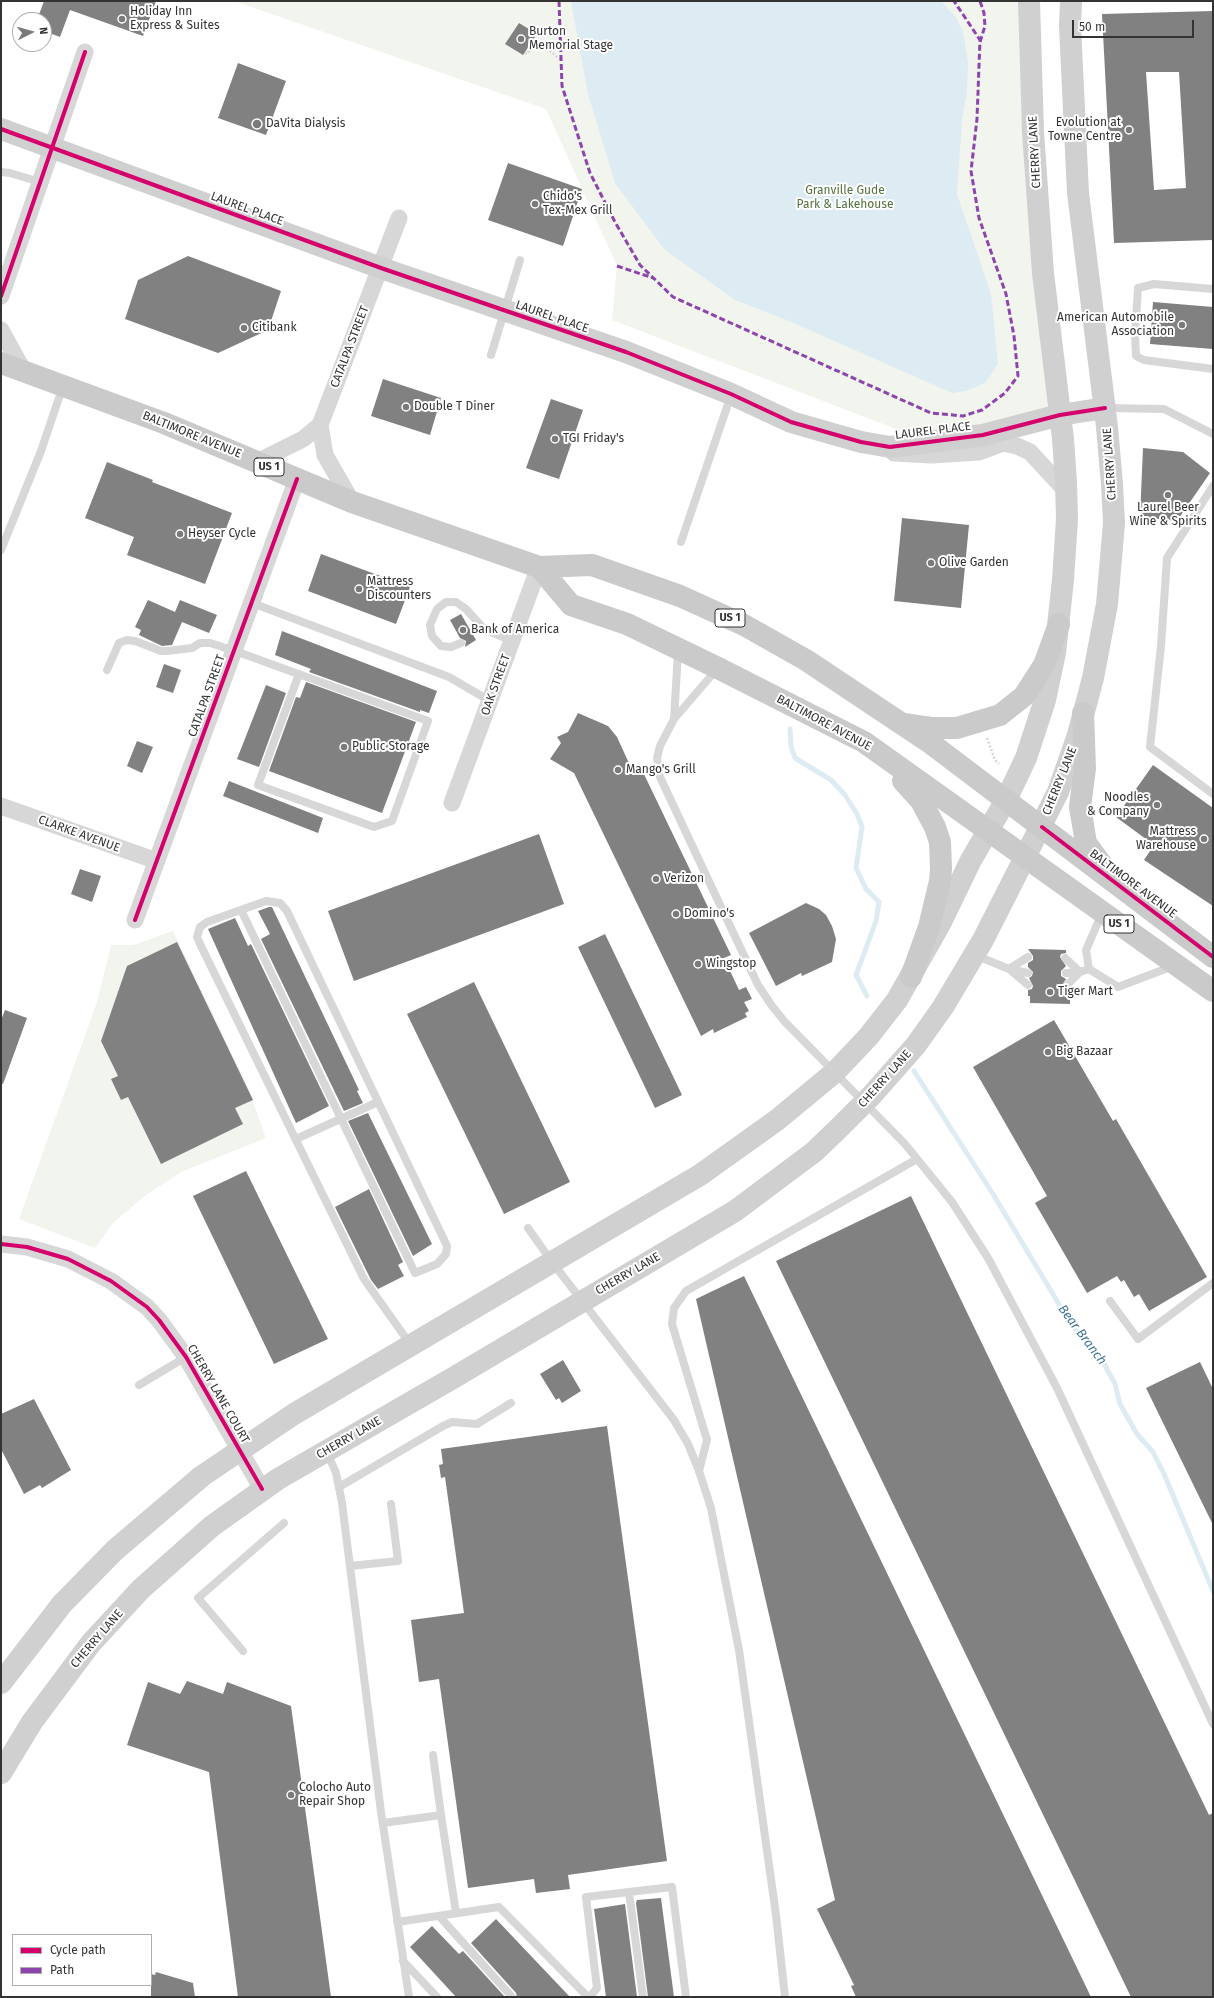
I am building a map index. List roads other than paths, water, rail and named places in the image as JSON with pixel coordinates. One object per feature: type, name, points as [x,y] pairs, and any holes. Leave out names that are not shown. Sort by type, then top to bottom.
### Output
[{"type":"main road","name":"CHERRY LANE","points":[[1,1683],[62,1604],[115,1550],[178,1495],[294,1414],[700,1176],[777,1120],[834,1072],[869,1036],[897,1000],[911,977],[988,830],[1006,800],[1026,758],[1045,700],[1055,653],[1059,624],[1064,580],[1067,519],[1066,491],[1060,415],[1043,273],[1033,132],[1029,1]]},
{"type":"main road","name":"CHERRY LANE","points":[[1,1773],[32,1722],[91,1643],[136,1594],[212,1526],[262,1489],[735,1211],[814,1152],[864,1103],[932,1024],[974,954],[1042,827],[1058,792],[1084,714],[1093,678],[1107,604],[1112,556],[1113,499],[1105,408],[1078,193],[1070,26],[1071,1]]},
{"type":"main road","name":"LAUREL PLACE","points":[[1,129],[381,268],[505,312],[626,352],[732,394],[791,422],[861,442],[890,447],[983,435],[1060,415],[1105,408]]},
{"type":"main road","name":"BALTIMORE AVENUE","points":[[1,363],[164,423],[352,502],[539,567],[592,565],[688,599],[766,636],[806,660],[901,724],[1006,800],[1213,957]]},
{"type":"main road","name":"BALTIMORE AVENUE","points":[[539,567],[571,604],[627,624],[864,742],[1213,990]]},
{"type":"main road","points":[[901,724],[932,728],[957,728],[1000,716],[1024,696],[1044,666],[1059,624]]},
{"type":"main road","points":[[1084,714],[1085,768],[1080,807],[1086,843],[1115,882]]},
{"type":"main road","points":[[864,742],[912,789],[921,801],[935,827],[940,842],[941,868],[939,889],[929,926],[911,977]]},
{"type":"street","points":[[1,296],[85,52]]},
{"type":"street","name":"CATALPA STREET","points":[[257,462],[303,439],[320,425],[399,218]]},
{"type":"street","points":[[1,330],[23,370]]},
{"type":"street","points":[[320,425],[325,455],[352,502]]},
{"type":"street","name":"LAUREL PLACE","points":[[874,444],[891,453],[932,455],[979,452],[1003,443],[1017,446],[1030,452],[1066,491]]},
{"type":"street","name":"CATALPA STREET","points":[[135,920],[297,479]]},
{"type":"street","name":"OAK STREET","points":[[452,803],[539,567]]},
{"type":"street","name":"CLARKE AVENUE","points":[[1,806],[157,861]]},
{"type":"street","name":"CHERRY LANE COURT","points":[[1,1244],[27,1247],[68,1259],[111,1281],[147,1307],[159,1320],[186,1357],[262,1489]]},
{"type":"lane","points":[[1,172],[10,173],[40,182]]},
{"type":"lane","points":[[491,355],[520,260]]},
{"type":"lane","points":[[1213,289],[1154,284],[1138,288],[1135,335],[1136,356],[1144,360],[1213,369]]},
{"type":"lane","points":[[1,550],[41,451],[64,385]]},
{"type":"lane","points":[[681,542],[732,394]]},
{"type":"lane","points":[[1105,408],[1164,409],[1213,434]]},
{"type":"lane","points":[[1213,486],[1167,558],[1161,646],[1150,747],[1213,794]]},
{"type":"lane","points":[[461,643],[451,647],[441,646],[432,636],[430,625],[437,609],[446,602],[456,602],[466,609],[484,629],[512,641]]},
{"type":"lane","points":[[252,603],[449,677],[490,701]]},
{"type":"lane","points":[[476,633],[484,629]]},
{"type":"lane","points":[[107,670],[119,643],[127,640],[135,641],[161,651],[181,650],[192,648],[200,643],[210,643],[235,650],[428,721],[392,821],[374,827],[258,784],[299,674]]},
{"type":"lane","points":[[674,719],[678,680],[678,649]]},
{"type":"lane","points":[[718,668],[674,719],[660,746],[657,758],[660,777],[758,985],[785,1022],[905,1144],[952,1202],[988,1258],[1057,1388],[1213,1724]]},
{"type":"lane","points":[[241,910],[415,1273],[437,1264],[446,1254],[447,1246],[287,911],[280,904],[266,901],[241,910],[208,922],[200,927],[197,937],[364,1279],[410,1345]]},
{"type":"lane","points":[[1102,912],[1086,950],[1089,969],[1118,987],[1177,965]]},
{"type":"lane","points":[[974,954],[1009,969],[1028,973]]},
{"type":"lane","points":[[1009,969],[1028,958]]},
{"type":"lane","points":[[1065,958],[1080,972]]},
{"type":"lane","points":[[1009,969],[1028,986]]},
{"type":"lane","points":[[1066,973],[1080,972],[1089,969]]},
{"type":"lane","points":[[1066,986],[1080,972]]},
{"type":"lane","points":[[296,1139],[378,1102]]},
{"type":"lane","points":[[699,1471],[706,1440],[672,1324],[674,1308],[686,1291],[917,1159]]},
{"type":"lane","points":[[528,1228],[552,1262],[674,1420],[688,1444],[699,1471],[711,1508],[739,1650],[773,1892],[785,1997]]},
{"type":"lane","points":[[1110,1301],[1138,1339],[1213,1283]]},
{"type":"lane","points":[[139,1385],[186,1357]]},
{"type":"lane","points":[[339,1487],[443,1426],[452,1422],[477,1424],[511,1402]]},
{"type":"lane","points":[[327,1451],[336,1473],[339,1487],[383,1823],[409,1997]]},
{"type":"lane","points":[[350,1566],[398,1561],[391,1504]]},
{"type":"lane","points":[[243,1651],[198,1598],[284,1523]]},
{"type":"lane","points":[[433,1755],[456,1913]]},
{"type":"lane","points":[[383,1823],[441,1815]]},
{"type":"lane","points":[[397,1922],[499,1907],[589,1997],[597,1988],[586,1897],[672,1888],[686,1997]]},
{"type":"lane","points":[[629,1892],[643,1997]]},
{"type":"lane","points":[[439,1916],[512,1997]]},
{"type":"lane","points":[[403,1961],[437,1997]]},
{"type":"waterway","name":"Bear Branch","points":[[790,729],[791,746],[795,758],[831,780],[845,795],[857,814],[862,827],[856,868],[866,889],[879,902],[876,921],[856,975],[867,996]]},
{"type":"waterway","name":"Bear Branch","points":[[914,1071],[993,1194],[1063,1311],[1085,1343],[1100,1356],[1115,1384],[1120,1404],[1137,1434],[1153,1452],[1164,1474],[1213,1591]]},
{"type":"place","name":"Holiday Inn Express & Suites","points":[[122,19]]},
{"type":"place","name":"Burton Memorial Stage","points":[[521,39]]},
{"type":"place","name":"DaVita Dialysis","points":[[257,124]]},
{"type":"place","name":"Evolution at Towne Centre","points":[[1129,130]]},
{"type":"place","name":"Chido's Tex-Mex Grill","points":[[535,204]]},
{"type":"place","name":"American Automobile Association","points":[[1182,325]]},
{"type":"place","name":"Citibank","points":[[244,328]]},
{"type":"place","name":"Double T Diner","points":[[406,407]]},
{"type":"place","name":"TGI Friday's","points":[[555,439]]},
{"type":"place","name":"Laurel Beer Wine & Spirits","points":[[1168,495]]},
{"type":"place","name":"Heyser Cycle","points":[[180,534]]},
{"type":"place","name":"Olive Garden","points":[[931,563]]},
{"type":"place","name":"Mattress Discounters","points":[[359,589]]},
{"type":"place","name":"Bank of America","points":[[463,630]]},
{"type":"place","name":"Public Storage","points":[[344,747]]},
{"type":"place","name":"Mango's Grill","points":[[618,770]]},
{"type":"place","name":"Noodles & Company","points":[[1157,805]]},
{"type":"place","name":"Mattress Warehouse","points":[[1204,839]]},
{"type":"place","name":"Verizon","points":[[656,879]]},
{"type":"place","name":"Domino's","points":[[676,914]]},
{"type":"place","name":"Wingstop","points":[[698,964]]},
{"type":"place","name":"Tiger Mart","points":[[1050,992]]},
{"type":"place","name":"Big Bazaar","points":[[1048,1052]]},
{"type":"place","name":"Colocho Auto Repair Shop","points":[[291,1795]]},
{"type":"park label","name":"Granville Gude Park & Lakehouse","points":[[845,198]]}]
